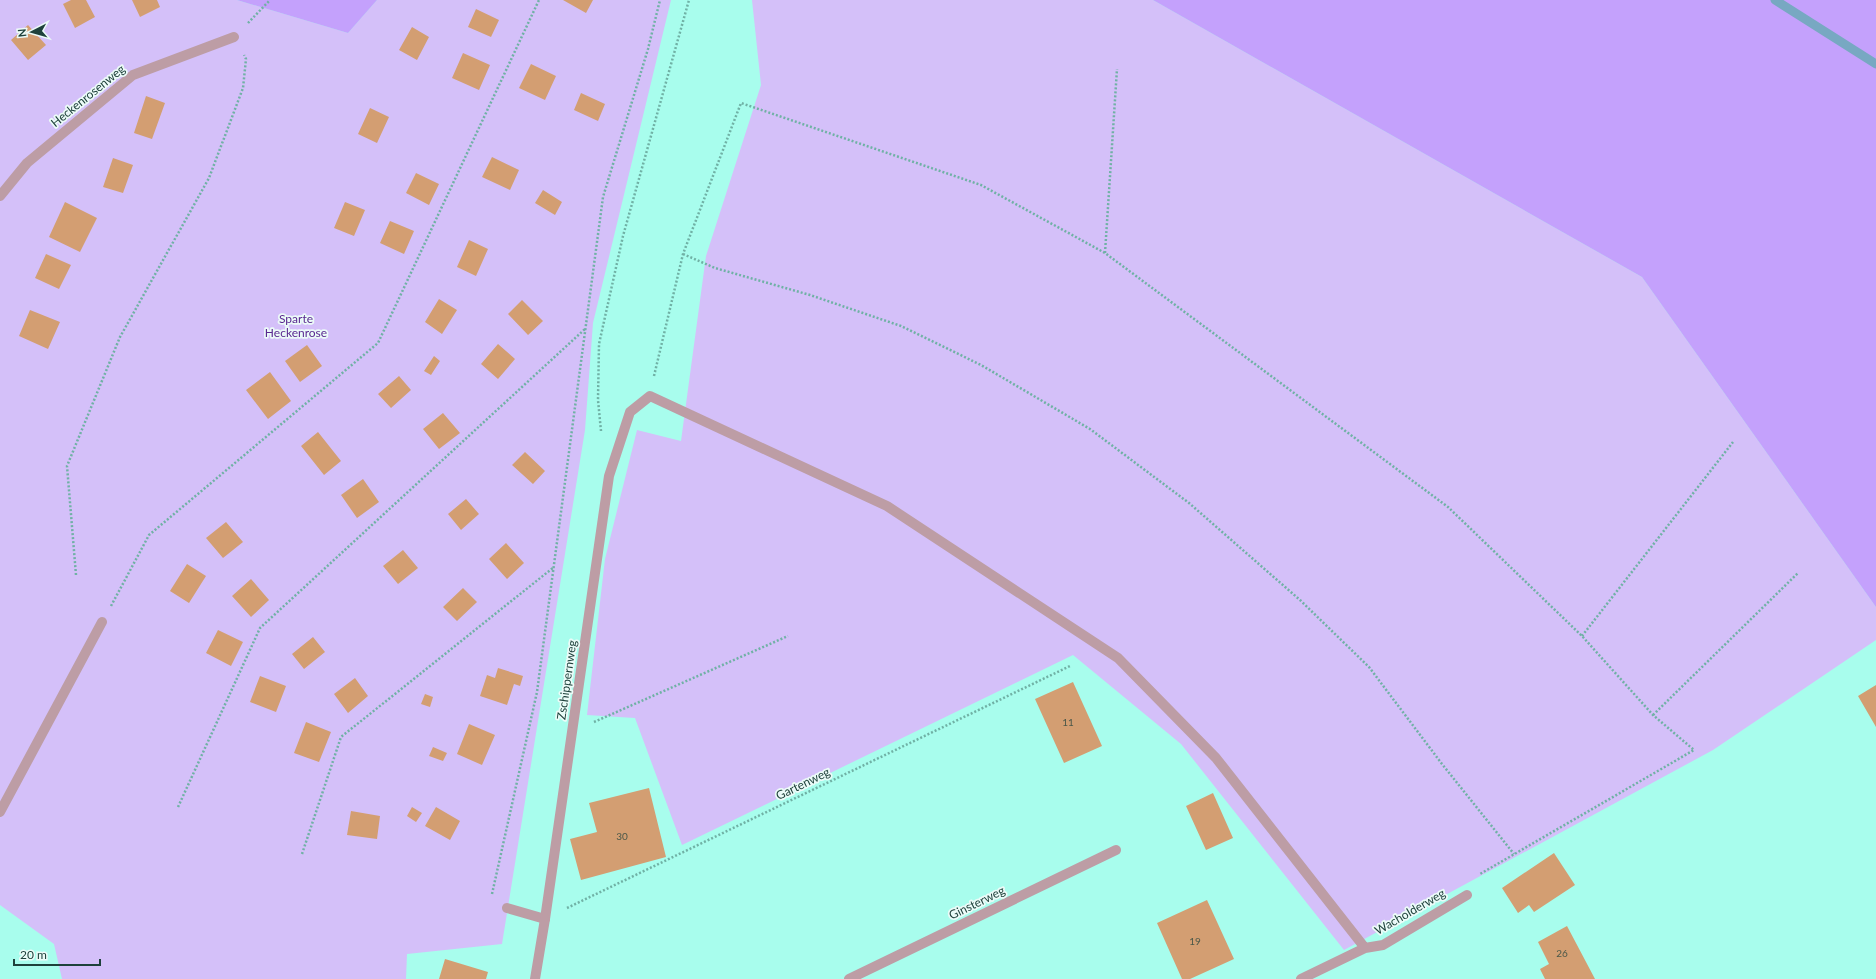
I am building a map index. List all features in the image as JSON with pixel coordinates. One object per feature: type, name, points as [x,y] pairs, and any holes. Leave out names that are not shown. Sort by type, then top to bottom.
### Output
[{"type":"street","name":"Heckenrosenweg","points":[[0,196],[27,163],[133,75],[234,37]]},
{"type":"street","points":[[650,396],[887,506],[1118,658],[1216,758],[1365,948]]},
{"type":"street","name":"Zschippernweg","points":[[535,979],[573,731],[609,476],[630,412],[650,396]]},
{"type":"street","points":[[0,812],[102,622]]},
{"type":"street","name":"Ginsterweg","points":[[849,979],[1116,850]]},
{"type":"street","name":"Wacholderweg","points":[[1301,979],[1365,948],[1383,945],[1467,895]]},
{"type":"street","points":[[507,908],[544,919]]},
{"type":"path","points":[[76,575],[67,466],[120,337],[209,178],[243,88],[246,60],[234,37],[270,0]]},
{"type":"path","points":[[102,622],[149,535],[378,343],[539,0]]},
{"type":"path","points":[[490,901],[537,692],[603,197],[648,49],[660,0]]},
{"type":"path","points":[[602,436],[598,400],[599,344],[622,236],[689,0]]},
{"type":"path","points":[[1105,253],[1117,69]]},
{"type":"path","points":[[650,396],[683,254],[741,102],[981,185],[1105,253],[1448,507],[1582,636],[1652,715],[1694,750],[1480,874]]},
{"type":"path","points":[[683,254],[715,268],[810,295],[901,326],[981,365],[1090,429],[1189,503],[1300,600],[1369,667],[1442,764],[1514,854]]},
{"type":"path","points":[[178,807],[260,628],[585,328]]},
{"type":"path","points":[[1582,636],[1733,442]]},
{"type":"path","points":[[302,854],[341,737],[554,567]]},
{"type":"path","points":[[1652,715],[1798,573]]},
{"type":"path","points":[[573,731],[788,636]]},
{"type":"path","name":"Gartenweg","points":[[544,919],[1070,666]]},
{"type":"green space","name":"Sparte Heckenrose","points":[[0,0],[237,0],[348,33],[377,0],[671,0],[593,323],[585,430],[502,944],[407,954],[406,979],[62,979],[54,944],[0,905]]},
{"type":"green space","points":[[752,0],[1153,0],[1642,277],[1876,607],[1876,640],[1713,750],[1344,950],[1181,744],[1073,655],[682,845],[635,718],[587,715],[605,559],[637,430],[681,441],[706,256],[761,85]]},
{"type":"shaded area","points":[[237,0],[377,0],[348,33]]},
{"type":"shaded area","points":[[1153,0],[1876,0],[1876,607],[1642,277]]},
{"type":"building","points":[[71,0],[86,0],[95,17],[75,28],[63,4]]},
{"type":"building","points":[[132,0],[157,0],[160,7],[140,17]]},
{"type":"building","points":[[563,0],[593,0],[586,13]]},
{"type":"building","points":[[476,9],[499,20],[491,37],[468,27]]},
{"type":"building","points":[[28,25],[46,45],[28,60],[11,40]]},
{"type":"building","points":[[412,27],[429,37],[417,60],[399,50]]},
{"type":"building","points":[[463,53],[490,65],[479,90],[452,78]]},
{"type":"building","points":[[531,64],[556,76],[545,100],[519,88]]},
{"type":"building","points":[[581,93],[605,104],[598,121],[574,110]]},
{"type":"building","points":[[146,96],[165,103],[152,139],[134,133]]},
{"type":"building","points":[[370,108],[389,117],[377,143],[358,134]]},
{"type":"building","points":[[492,157],[519,170],[510,190],[482,177]]},
{"type":"building","points":[[113,158],[133,165],[123,193],[103,187]]},
{"type":"building","points":[[416,173],[439,184],[429,205],[406,193]]},
{"type":"building","points":[[543,190],[562,202],[555,215],[535,203]]},
{"type":"building","points":[[65,202],[97,218],[80,252],[49,237]]},
{"type":"building","points":[[345,202],[365,210],[354,236],[334,228]]},
{"type":"building","points":[[390,221],[414,231],[404,254],[380,243]]},
{"type":"building","points":[[469,240],[488,249],[476,276],[457,267]]},
{"type":"building","points":[[46,254],[71,265],[59,289],[35,278]]},
{"type":"building","points":[[439,299],[457,310],[442,334],[425,322]]},
{"type":"building","points":[[522,300],[543,321],[528,335],[508,314]]},
{"type":"building","points":[[30,310],[60,322],[48,349],[19,336]]},
{"type":"building","points":[[498,344],[515,359],[498,379],[481,364]]},
{"type":"building","points":[[307,345],[322,366],[300,382],[285,361]]},
{"type":"building","points":[[434,356],[440,361],[431,375],[424,371]]},
{"type":"building","points":[[270,372],[291,401],[268,419],[246,390]]},
{"type":"building","points":[[399,376],[411,390],[391,408],[378,394]]},
{"type":"building","points":[[443,413],[460,433],[439,449],[423,429]]},
{"type":"building","points":[[318,432],[341,461],[324,475],[301,446]]},
{"type":"building","points":[[525,452],[545,471],[533,484],[512,465]]},
{"type":"building","points":[[363,479],[379,502],[357,518],[341,495]]},
{"type":"building","points":[[466,499],[479,514],[461,530],[448,514]]},
{"type":"building","points":[[226,522],[243,542],[223,558],[206,538]]},
{"type":"building","points":[[506,543],[524,563],[507,579],[489,559]]},
{"type":"building","points":[[403,550],[418,568],[398,584],[383,566]]},
{"type":"building","points":[[187,564],[206,576],[189,603],[170,591]]},
{"type":"building","points":[[251,579],[269,600],[251,617],[232,596]]},
{"type":"building","points":[[463,588],[477,602],[457,621],[443,607]]},
{"type":"building","points":[[218,630],[243,642],[231,666],[206,653]]},
{"type":"building","points":[[313,637],[325,652],[304,669],[292,654]]},
{"type":"building","points":[[498,668],[523,676],[520,686],[514,684],[507,705],[480,696],[487,675],[495,678]]},
{"type":"building","points":[[260,676],[286,686],[276,712],[250,702]]},
{"type":"building","points":[[355,678],[368,696],[348,713],[334,694]]},
{"type":"building","points":[[1073,682],[1102,746],[1064,763],[1035,699]]},
{"type":"building","points":[[1876,685],[1876,727],[1858,696]]},
{"type":"building","points":[[425,694],[433,697],[430,707],[421,704]]},
{"type":"building","points":[[306,722],[331,732],[319,762],[294,753]]},
{"type":"building","points":[[469,724],[495,735],[482,765],[457,754]]},
{"type":"building","points":[[433,747],[447,753],[443,761],[429,756]]},
{"type":"building","points":[[649,788],[666,857],[581,880],[570,839],[597,832],[589,803]]},
{"type":"building","points":[[1213,793],[1233,838],[1206,850],[1186,806]]},
{"type":"building","points":[[412,807],[422,813],[416,822],[407,816]]},
{"type":"building","points":[[436,807],[460,821],[450,840],[425,826]]},
{"type":"building","points":[[351,811],[380,816],[377,839],[347,835]]},
{"type":"building","points":[[1554,853],[1575,885],[1534,912],[1529,905],[1518,913],[1502,888]]},
{"type":"building","points":[[1207,900],[1234,959],[1190,979],[1182,979],[1157,923]]},
{"type":"building","points":[[1567,926],[1595,979],[1545,979],[1540,969],[1549,964],[1538,942]]},
{"type":"building","points":[[445,959],[488,972],[486,979],[439,979]]},
{"type":"waterway","points":[[1775,0],[1876,64]]}]
